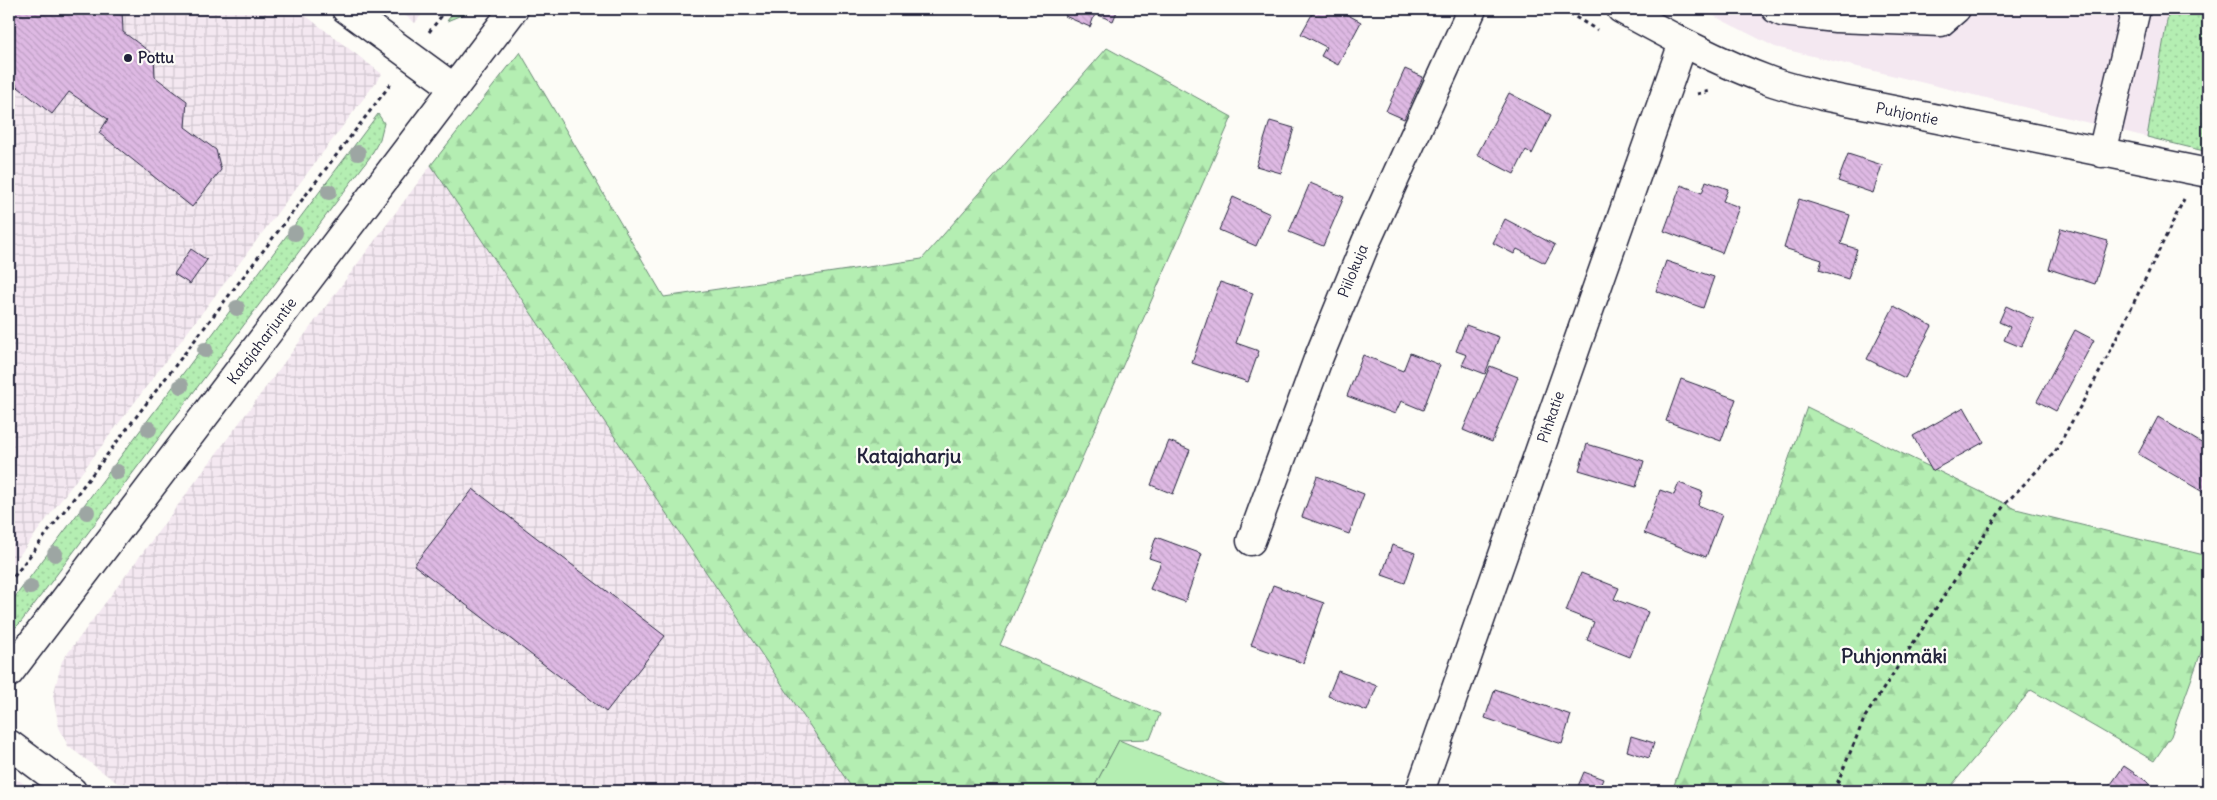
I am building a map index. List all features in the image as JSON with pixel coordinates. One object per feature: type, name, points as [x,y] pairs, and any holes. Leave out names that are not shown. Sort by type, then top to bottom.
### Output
[{"type":"street","points":[[346,9],[454,88]]},
{"type":"street","name":"Katajaharjuntie","points":[[9,672],[514,9]]},
{"type":"street","name":"Piilokuja","points":[[1251,541],[1318,359],[1366,242],[1472,9]]},
{"type":"street","name":"Puhjontie","points":[[1621,9],[1683,43],[1772,82],[1822,96],[2208,174]]},
{"type":"street","points":[[1776,9],[1782,12],[1836,18],[1941,22],[1956,9]]},
{"type":"street","points":[[2102,153],[2136,9]]},
{"type":"street","name":"Pihkatie","points":[[1420,791],[1683,43]]},
{"type":"street","points":[[9,744],[72,791]]},
{"type":"path","points":[[433,27],[447,9]]},
{"type":"path","points":[[9,583],[388,86]]},
{"type":"path","points":[[1834,791],[1865,718],[1929,619],[2005,504],[2054,452],[2104,362],[2185,196]]},
{"type":"shaded area","points":[[9,9],[297,9],[382,74],[9,569]]},
{"type":"shaded area","points":[[397,9],[426,9],[415,23]]},
{"type":"shaded area","points":[[1700,9],[2169,9],[2147,137],[1775,47]]},
{"type":"shaded area","points":[[431,165],[854,791],[128,791],[68,746],[59,727],[53,696],[62,661]]},
{"type":"shaded area","points":[[9,779],[20,781],[34,791],[9,791]]},
{"type":"green space","points":[[456,9],[476,9],[447,21]]},
{"type":"green space","points":[[2169,9],[2208,9],[2208,152],[2147,137]]},
{"type":"green space","points":[[1107,48],[1232,117],[1000,645],[1160,714],[1150,739],[1119,740],[1092,791],[854,791],[431,165],[520,52],[664,297],[922,259]]},
{"type":"green space","points":[[378,114],[384,123],[380,139],[370,157],[21,622],[9,634],[9,605]]},
{"type":"green space","points":[[1807,407],[2016,509],[2208,556],[2208,633],[2171,736],[2154,761],[2031,690],[1947,791],[1672,791]]},
{"type":"green space","points":[[1119,740],[1241,791],[1092,791]]},
{"type":"building","points":[[9,9],[122,9],[123,32],[154,55],[155,77],[187,101],[185,127],[216,150],[221,170],[192,207],[99,133],[108,119],[69,92],[52,114],[9,80]]},
{"type":"building","points":[[1069,9],[1097,9],[1090,27],[1065,16]]},
{"type":"building","points":[[1101,9],[1118,9],[1113,21],[1098,15]]},
{"type":"building","points":[[1315,9],[1337,9],[1361,22],[1338,65],[1321,56],[1326,47],[1301,34]]},
{"type":"building","points":[[1405,69],[1423,77],[1404,119],[1386,111]]},
{"type":"building","points":[[1509,93],[1551,115],[1532,154],[1526,150],[1514,174],[1477,155]]},
{"type":"building","points":[[1270,121],[1294,128],[1281,173],[1256,166]]},
{"type":"building","points":[[1848,154],[1882,165],[1873,193],[1838,181]]},
{"type":"building","points":[[1706,181],[1728,189],[1723,201],[1739,207],[1722,253],[1664,231],[1681,185],[1702,193]]},
{"type":"building","points":[[1310,183],[1344,197],[1323,246],[1289,232]]},
{"type":"building","points":[[1233,197],[1270,214],[1256,246],[1219,230]]},
{"type":"building","points":[[1799,199],[1850,215],[1841,244],[1857,249],[1848,279],[1819,270],[1822,260],[1784,248]]},
{"type":"building","points":[[1505,219],[1555,245],[1545,263],[1517,249],[1514,254],[1493,243]]},
{"type":"building","points":[[2061,228],[2108,241],[2095,284],[2049,269]]},
{"type":"building","points":[[191,249],[207,260],[190,284],[174,274]]},
{"type":"building","points":[[1666,261],[1714,277],[1703,308],[1656,291]]},
{"type":"building","points":[[1220,282],[1253,293],[1236,343],[1259,351],[1248,382],[1192,363]]},
{"type":"building","points":[[1894,306],[1932,326],[1905,378],[1867,359]]},
{"type":"building","points":[[2006,306],[2034,319],[2021,347],[2004,340],[2010,327],[1999,322]]},
{"type":"building","points":[[1466,325],[1499,337],[1485,374],[1462,365],[1467,355],[1456,351]]},
{"type":"building","points":[[2075,330],[2094,340],[2056,411],[2037,401]]},
{"type":"building","points":[[1410,353],[1440,365],[1423,410],[1401,401],[1395,414],[1347,396],[1363,355],[1403,371]]},
{"type":"building","points":[[1490,366],[1518,377],[1492,442],[1463,430]]},
{"type":"building","points":[[1681,379],[1736,399],[1721,441],[1666,421]]},
{"type":"building","points":[[1964,407],[1984,442],[1932,471],[1913,436]]},
{"type":"building","points":[[2158,417],[2208,447],[2208,495],[2138,454]]},
{"type":"building","points":[[1169,441],[1190,450],[1173,494],[1151,485]]},
{"type":"building","points":[[1587,444],[1644,461],[1636,487],[1579,470]]},
{"type":"building","points":[[1317,476],[1364,494],[1349,534],[1302,517]]},
{"type":"building","points":[[1679,483],[1703,492],[1698,505],[1722,515],[1706,557],[1644,533],[1660,490],[1674,495]]},
{"type":"building","points":[[473,489],[665,636],[606,712],[414,565]]},
{"type":"building","points":[[1156,537],[1202,554],[1185,602],[1150,589],[1161,562],[1149,558]]},
{"type":"building","points":[[1392,545],[1415,553],[1405,583],[1382,575]]},
{"type":"building","points":[[1581,573],[1619,588],[1614,599],[1648,612],[1630,657],[1587,640],[1594,622],[1566,611]]},
{"type":"building","points":[[1273,585],[1324,603],[1303,663],[1251,645]]},
{"type":"building","points":[[1338,671],[1377,686],[1367,711],[1328,696]]},
{"type":"building","points":[[1495,689],[1571,715],[1562,744],[1485,718]]},
{"type":"building","points":[[2208,725],[2208,737],[2204,735]]},
{"type":"building","points":[[1631,736],[1654,743],[1649,758],[1627,751]]},
{"type":"building","points":[[2124,766],[2161,791],[2106,791]]},
{"type":"building","points":[[1584,772],[1603,779],[1598,791],[1576,791]]},
{"type":"place","name":"Pottu","points":[[128,58]]},
{"type":"district","name":"Katajaharju","points":[[909,456]]},
{"type":"district","name":"Puhjonmäki","points":[[1894,656]]}]
